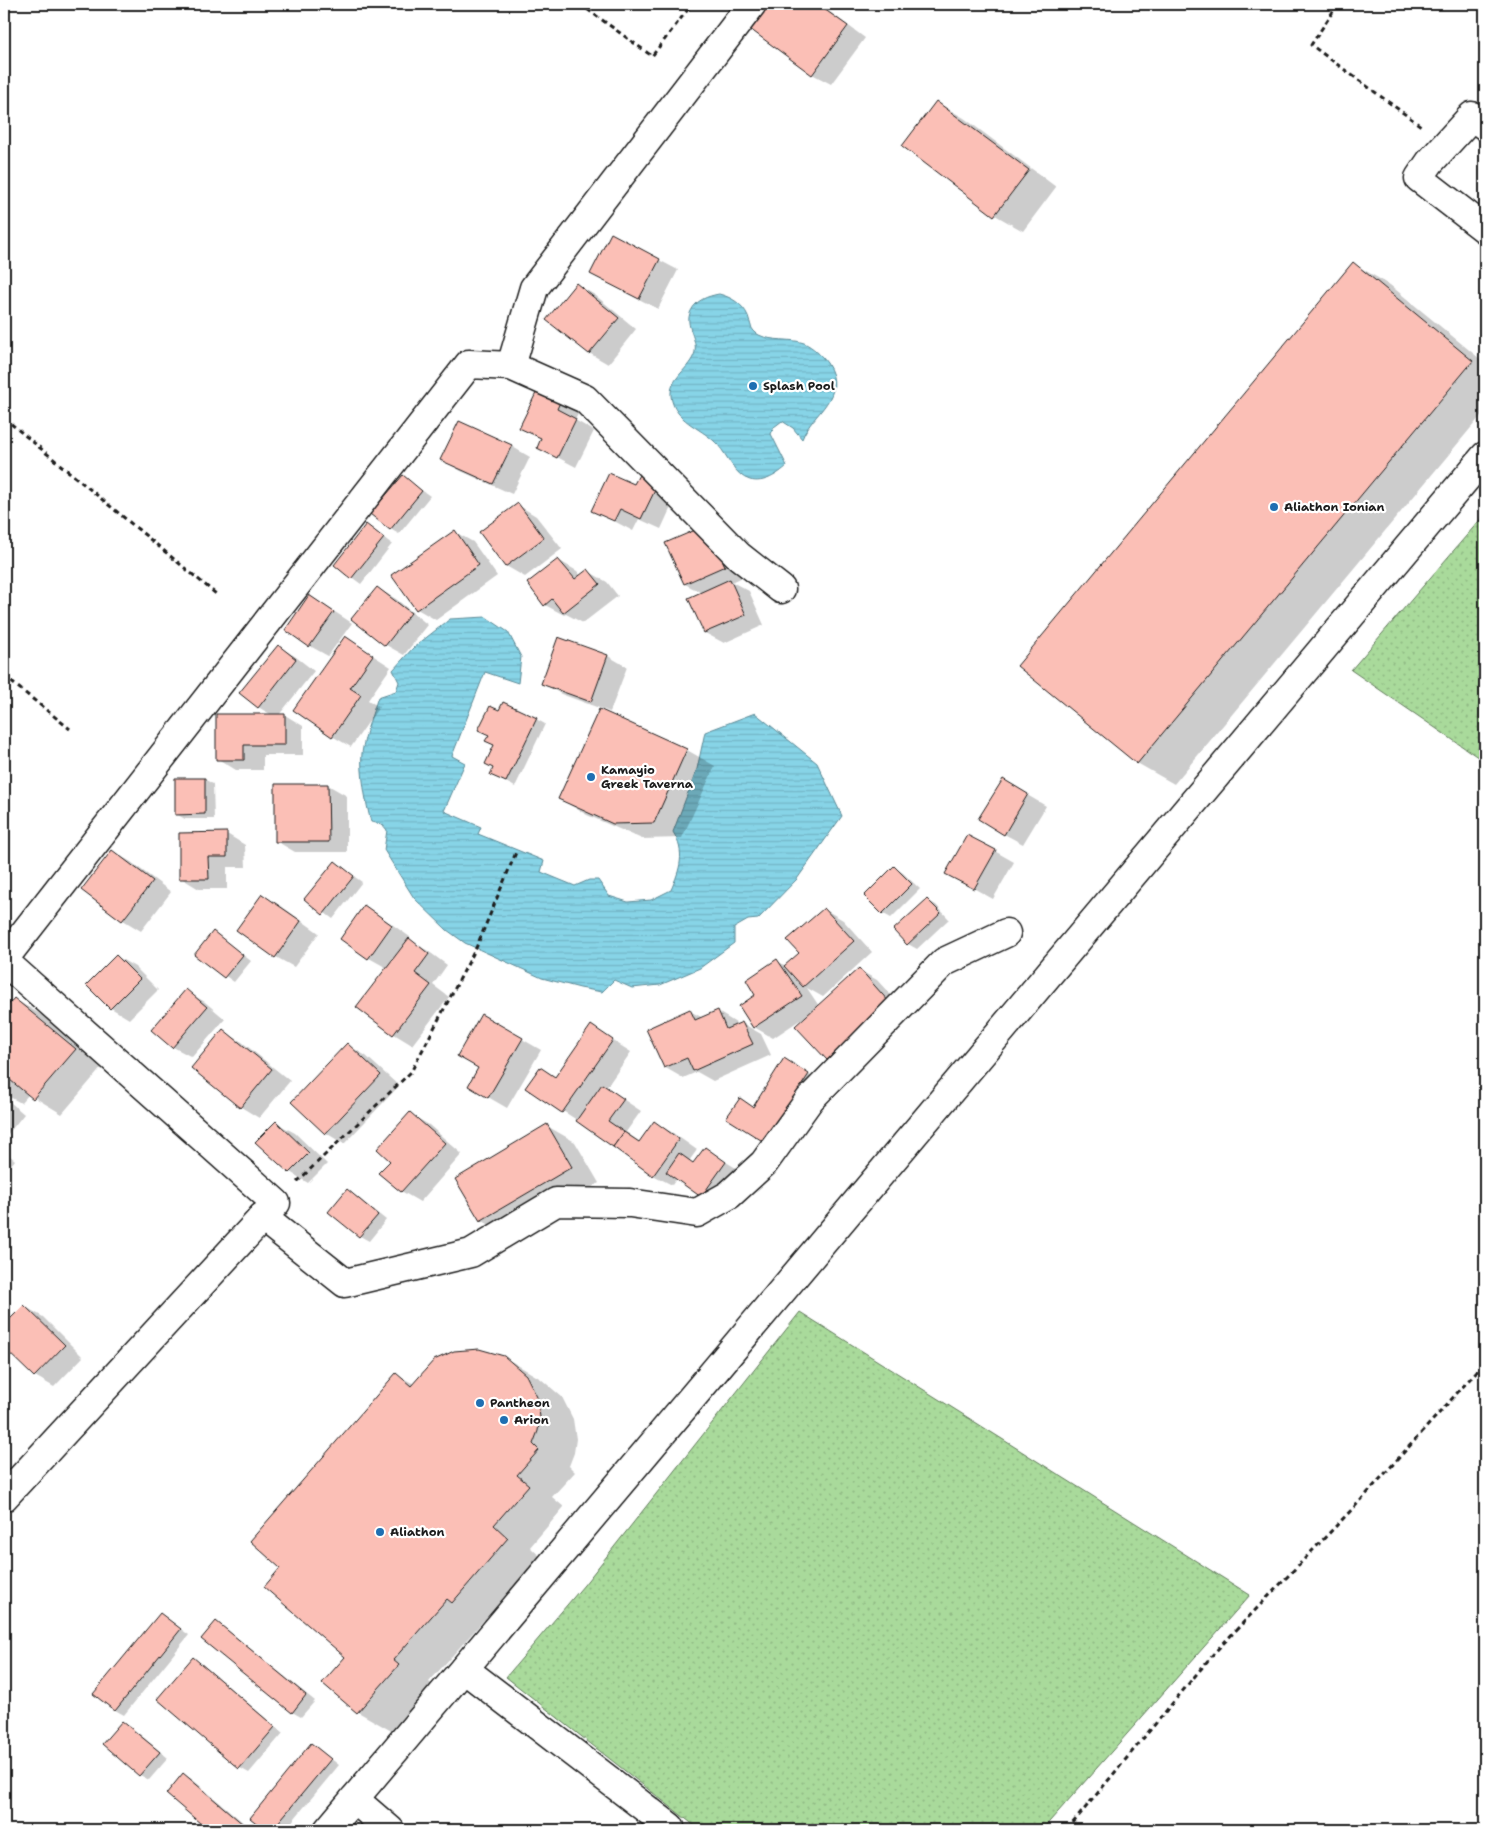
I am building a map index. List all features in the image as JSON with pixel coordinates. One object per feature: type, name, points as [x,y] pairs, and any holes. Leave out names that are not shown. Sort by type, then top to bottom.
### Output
[{"type":"street","points":[[511,366],[534,288],[752,4]]},
{"type":"street","points":[[1485,126],[1472,116],[1419,178],[1485,229]]},
{"type":"street","points":[[780,589],[739,556],[585,399],[511,366],[469,364],[4,960],[344,1283],[471,1253],[556,1202],[630,1203],[698,1213],[729,1195],[764,1163],[810,1099],[944,962],[1006,933]]},
{"type":"street","points":[[328,1830],[1485,456]]},
{"type":"street","points":[[4,1497],[269,1210]]},
{"type":"street","points":[[464,1669],[670,1827]]},
{"type":"street","points":[[354,1800],[390,1830]]},
{"type":"path","points":[[580,4],[652,56],[692,4]]},
{"type":"path","points":[[1338,4],[1311,45],[1446,145]]},
{"type":"path","points":[[4,418],[216,594]]},
{"type":"path","points":[[4,676],[70,729]]},
{"type":"path","points":[[269,1210],[411,1072],[476,948],[517,850]]},
{"type":"path","points":[[1067,1830],[1215,1652],[1361,1500],[1485,1362]]},
{"type":"green space","points":[[1485,514],[1485,762],[1351,670]]},
{"type":"green space","points":[[800,1312],[1250,1595],[1042,1830],[700,1830],[506,1677],[584,1585]]},
{"type":"water","name":"Splash Pool","points":[[719,294],[732,299],[743,308],[752,329],[756,333],[764,337],[804,343],[825,360],[833,375],[834,385],[831,395],[802,439],[793,428],[782,421],[774,427],[771,434],[787,466],[775,475],[760,481],[750,480],[740,474],[722,449],[680,415],[672,401],[671,394],[674,382],[694,355],[695,344],[689,322],[691,311],[703,299]]},
{"type":"water","points":[[486,617],[508,632],[521,657],[518,683],[485,672],[452,756],[465,763],[444,811],[481,827],[478,834],[544,861],[541,872],[575,886],[589,880],[598,880],[609,896],[628,902],[651,900],[671,890],[680,861],[679,847],[673,832],[697,769],[705,732],[755,713],[817,763],[842,816],[797,879],[758,919],[748,920],[734,928],[734,943],[700,968],[660,985],[632,988],[614,980],[602,992],[542,978],[465,943],[447,930],[414,898],[384,850],[387,830],[382,824],[371,822],[365,797],[362,769],[362,753],[365,738],[378,697],[396,691],[399,682],[393,670],[413,648],[450,619]]},
{"type":"building","points":[[769,4],[817,4],[848,26],[812,75],[750,29]]},
{"type":"building","points":[[936,101],[1029,170],[994,216],[902,146]]},
{"type":"building","points":[[611,233],[660,259],[639,299],[590,274]]},
{"type":"building","points":[[1353,262],[1473,361],[1137,764],[1017,666]]},
{"type":"building","points":[[576,283],[619,318],[589,354],[546,320]]},
{"type":"building","points":[[538,389],[561,400],[557,409],[576,419],[557,458],[537,448],[541,438],[519,428]]},
{"type":"building","points":[[459,421],[512,445],[493,484],[440,460]]},
{"type":"building","points":[[609,473],[634,484],[640,473],[659,482],[641,519],[620,509],[614,521],[591,511]]},
{"type":"building","points":[[403,475],[422,491],[390,530],[370,514]]},
{"type":"building","points":[[518,503],[544,538],[505,567],[479,532]]},
{"type":"building","points":[[366,524],[384,538],[351,579],[334,565]]},
{"type":"building","points":[[707,525],[725,566],[684,584],[665,543]]},
{"type":"building","points":[[455,530],[479,565],[416,610],[391,575]]},
{"type":"building","points":[[558,559],[575,579],[588,569],[600,584],[563,613],[552,599],[544,606],[527,583]]},
{"type":"building","points":[[730,579],[746,615],[704,633],[688,598]]},
{"type":"building","points":[[377,587],[411,613],[385,646],[351,619]]},
{"type":"building","points":[[309,595],[334,612],[309,647],[285,630]]},
{"type":"building","points":[[345,636],[373,655],[350,688],[361,695],[332,737],[293,710]]},
{"type":"building","points":[[558,637],[608,655],[591,702],[541,684]]},
{"type":"building","points":[[278,645],[296,659],[258,708],[239,693]]},
{"type":"building","points":[[503,702],[537,718],[506,782],[490,775],[493,768],[485,764],[494,745],[485,741],[489,735],[478,730],[490,706],[499,710]]},
{"type":"building","points":[[599,709],[687,749],[654,823],[613,824],[558,799]]},
{"type":"building","points":[[216,714],[285,714],[285,745],[244,745],[244,760],[216,760]]},
{"type":"building","points":[[175,778],[205,778],[205,814],[175,815]]},
{"type":"building","points":[[1003,779],[1028,794],[1004,835],[978,819]]},
{"type":"building","points":[[275,784],[328,784],[329,842],[275,842]]},
{"type":"building","points":[[227,832],[227,857],[208,857],[209,879],[179,879],[179,833]]},
{"type":"building","points":[[967,835],[996,850],[974,889],[945,874]]},
{"type":"building","points":[[112,850],[153,881],[122,921],[81,890]]},
{"type":"building","points":[[335,861],[354,876],[323,915],[304,899]]},
{"type":"building","points":[[894,866],[912,884],[882,914],[864,896]]},
{"type":"building","points":[[262,894],[301,921],[275,958],[236,930]]},
{"type":"building","points":[[927,899],[941,913],[907,945],[893,930]]},
{"type":"building","points":[[364,905],[392,925],[368,959],[340,939]]},
{"type":"building","points":[[824,908],[854,941],[803,987],[784,966],[799,953],[787,940]]},
{"type":"building","points":[[213,931],[243,955],[224,978],[194,955]]},
{"type":"building","points":[[409,938],[429,954],[415,973],[431,985],[393,1035],[356,1007]]},
{"type":"building","points":[[116,955],[140,979],[110,1009],[86,985]]},
{"type":"building","points":[[777,959],[802,996],[753,1028],[739,1006],[755,995],[746,980]]},
{"type":"building","points":[[859,968],[890,1003],[827,1060],[795,1026]]},
{"type":"building","points":[[186,989],[207,1007],[172,1048],[151,1030]]},
{"type":"building","points":[[14,998],[76,1049],[33,1099],[4,1075],[4,1010]]},
{"type":"building","points":[[690,1009],[695,1020],[718,1010],[726,1029],[742,1022],[753,1044],[693,1071],[687,1058],[664,1068],[646,1029]]},
{"type":"building","points":[[481,1014],[523,1038],[488,1098],[468,1086],[478,1068],[457,1056]]},
{"type":"building","points":[[591,1025],[613,1040],[562,1113],[525,1088],[540,1067],[555,1077]]},
{"type":"building","points":[[223,1029],[272,1069],[240,1108],[191,1068]]},
{"type":"building","points":[[347,1043],[381,1075],[325,1134],[291,1102]]},
{"type":"building","points":[[784,1058],[809,1074],[764,1142],[726,1118],[740,1098],[753,1107]]},
{"type":"building","points":[[602,1084],[624,1099],[608,1121],[624,1132],[613,1147],[576,1121]]},
{"type":"building","points":[[410,1112],[445,1143],[401,1192],[378,1173],[390,1161],[377,1149]]},
{"type":"building","points":[[276,1121],[309,1153],[289,1173],[255,1142]]},
{"type":"building","points":[[654,1121],[679,1139],[653,1176],[613,1147],[624,1132],[639,1142]]},
{"type":"building","points":[[547,1124],[572,1167],[480,1221],[455,1179]]},
{"type":"building","points":[[705,1147],[726,1162],[701,1197],[666,1172],[679,1153],[693,1163]]},
{"type":"building","points":[[347,1189],[378,1215],[359,1237],[328,1212]]},
{"type":"building","points":[[24,1305],[65,1345],[34,1377],[4,1348],[4,1325]]},
{"type":"building","name":"Aliathon","points":[[479,1349],[504,1356],[526,1375],[537,1397],[540,1417],[538,1431],[533,1444],[539,1450],[517,1475],[529,1485],[494,1525],[508,1538],[452,1603],[447,1599],[393,1660],[399,1665],[357,1713],[322,1683],[345,1657],[264,1587],[280,1568],[250,1541],[396,1373],[411,1386],[434,1360],[454,1351]]},
{"type":"building","points":[[160,1613],[181,1629],[115,1711],[93,1694]]},
{"type":"building","points":[[216,1621],[306,1695],[292,1713],[201,1639]]},
{"type":"building","points":[[193,1657],[275,1727],[239,1769],[157,1699]]},
{"type":"building","points":[[122,1721],[160,1752],[139,1776],[102,1744]]},
{"type":"building","points":[[311,1743],[331,1759],[272,1830],[265,1830],[250,1818]]},
{"type":"building","points":[[183,1773],[244,1825],[239,1830],[208,1830],[166,1794]]},
{"type":"place","name":"Splash Pool","points":[[753,386]]},
{"type":"place","name":"Aliathon Ionian","points":[[1274,507]]},
{"type":"place","name":"Kamayio Greek Taverna","points":[[591,777]]},
{"type":"place","name":"Pantheon","points":[[480,1403]]},
{"type":"place","name":"Arion","points":[[504,1420]]},
{"type":"place","name":"Aliathon","points":[[380,1532]]}]
